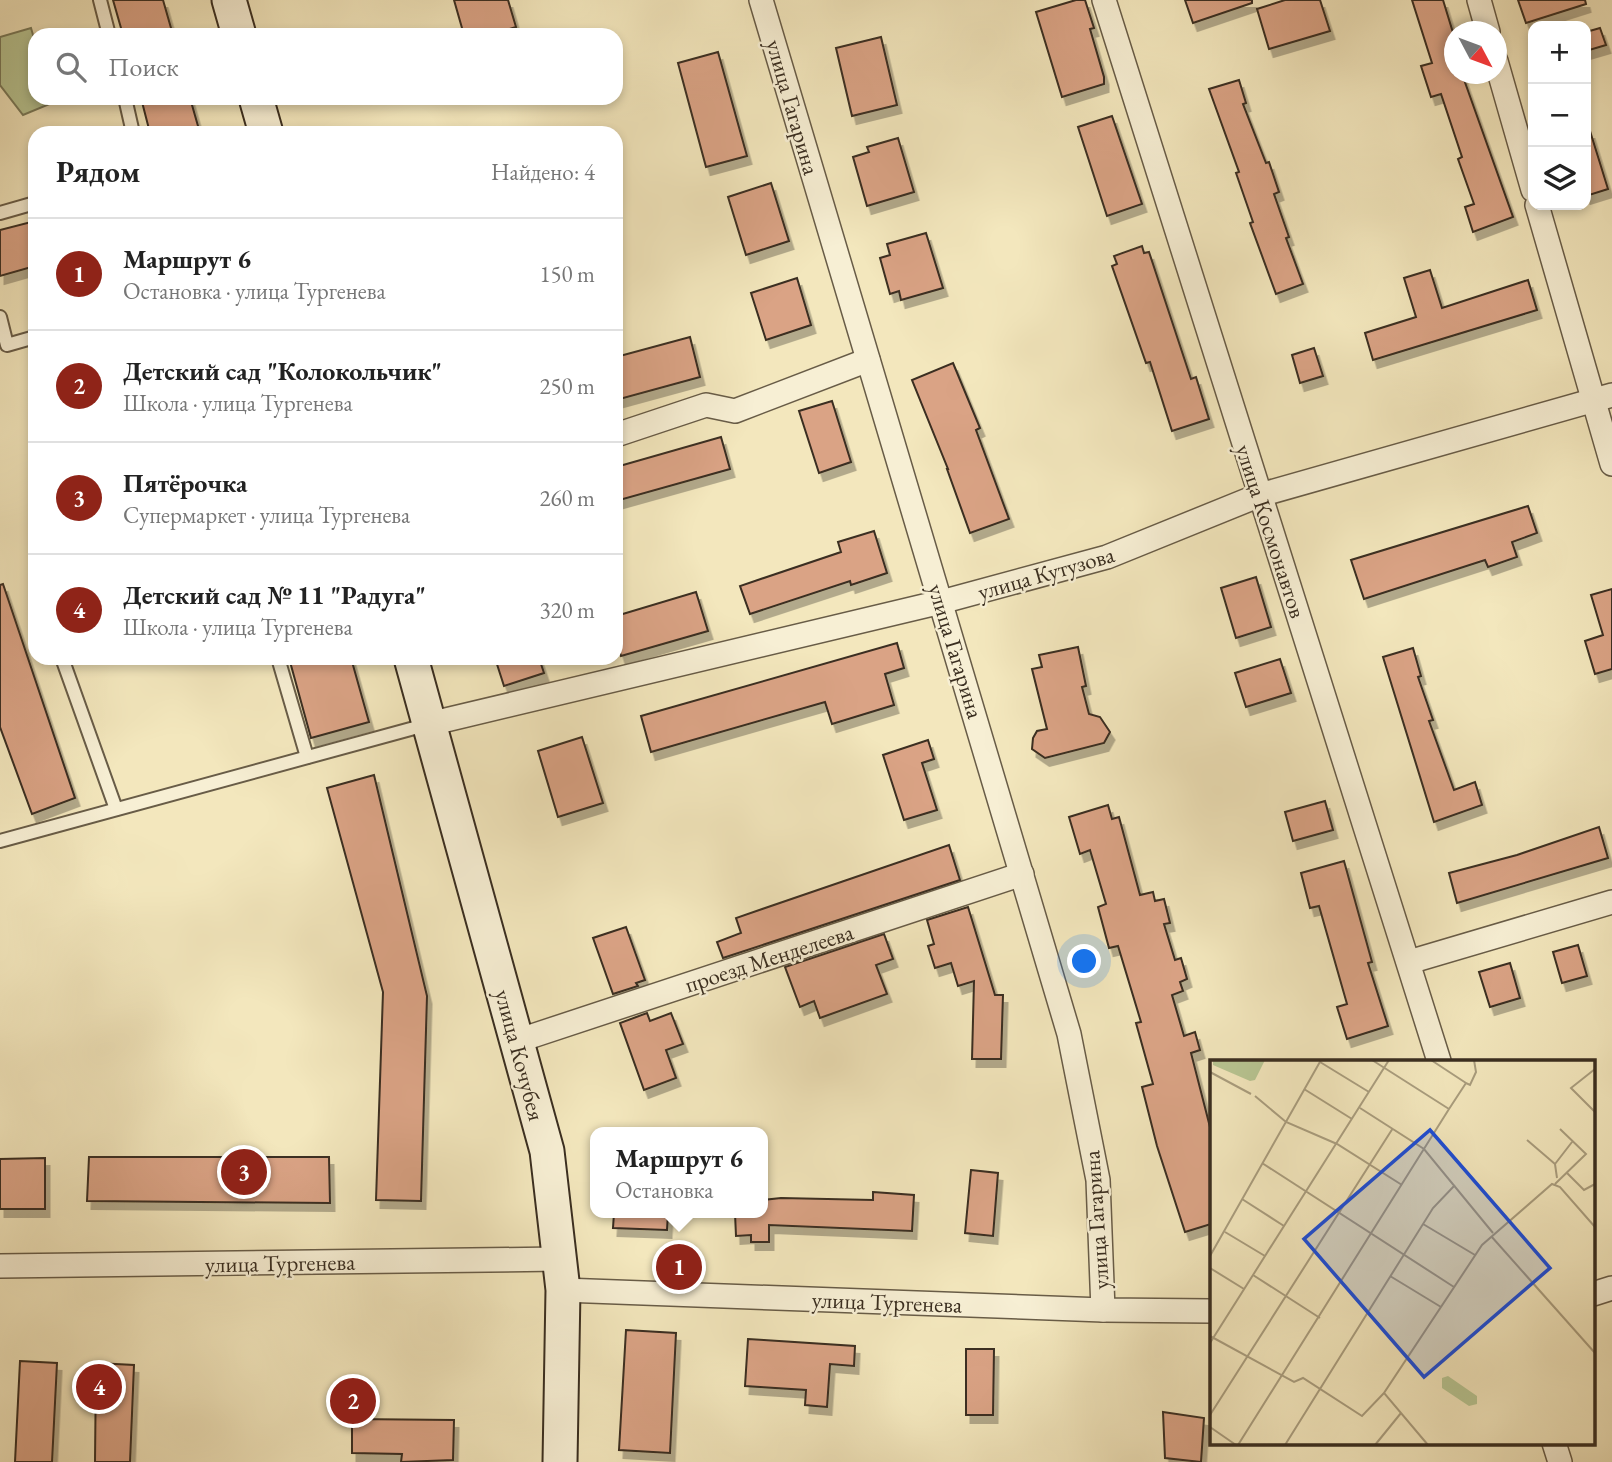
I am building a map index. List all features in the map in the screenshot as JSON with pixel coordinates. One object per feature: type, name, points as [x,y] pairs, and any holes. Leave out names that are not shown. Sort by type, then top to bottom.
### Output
[{"type":"main road","points":[[229,0],[237,28]]},
{"type":"main road","points":[[258,105],[264,126]]},
{"type":"main road","name":"улица Кочубея","points":[[413,665],[547,1151],[561,1275],[560,1462]]},
{"type":"street","name":"улица Гагарина","points":[[761,0],[1069,1034],[1098,1180],[1103,1310]]},
{"type":"street","name":"улица Космонавтов","points":[[1104,0],[1439,1060]]},
{"type":"street","points":[[1479,0],[1485,21]]},
{"type":"street","points":[[1503,84],[1528,173]]},
{"type":"street","points":[[1540,210],[1603,398],[1612,464]]},
{"type":"street","points":[[623,433],[706,405],[735,411],[868,360]]},
{"type":"street","name":"улица Кутузова","points":[[429,724],[942,602],[1107,557],[1260,495],[1603,398]]},
{"type":"street","name":"проезд Менделеева","points":[[516,1041],[1022,874]]},
{"type":"street","points":[[1409,962],[1612,902]]},
{"type":"street","name":"улица Тургенева","points":[[0,1266],[561,1275],[1103,1310],[1210,1311]]},
{"type":"street","points":[[1594,1294],[1612,1289]]},
{"type":"street","points":[[1554,1444],[1560,1462]]},
{"type":"lane","points":[[100,0],[106,28]]},
{"type":"lane","points":[[127,105],[132,126]]},
{"type":"lane","points":[[0,213],[28,205]]},
{"type":"lane","points":[[0,317],[7,345],[28,339]]},
{"type":"lane","points":[[65,665],[116,809]]},
{"type":"lane","points":[[280,665],[307,757]]},
{"type":"lane","points":[[0,841],[429,724]]},
{"type":"green space","points":[[28,29],[28,105],[47,105],[23,115],[0,85],[0,37]]},
{"type":"building","points":[[113,0],[163,0],[171,28],[121,28]]},
{"type":"building","points":[[454,0],[508,0],[516,27],[513,28],[462,28]]},
{"type":"building","points":[[1076,0],[1085,0],[1094,28],[1090,29],[1104,84],[1062,97],[1036,12]]},
{"type":"building","points":[[1185,0],[1252,0],[1252,3],[1193,23]]},
{"type":"building","points":[[1285,0],[1320,0],[1330,31],[1269,49],[1257,9]]},
{"type":"building","points":[[1412,0],[1443,0],[1449,21],[1444,21],[1444,84],[1466,84],[1513,217],[1473,232],[1465,207],[1474,204],[1458,159],[1462,157],[1441,94],[1431,97],[1421,66],[1432,63]]},
{"type":"building","points":[[1518,0],[1585,0],[1586,4],[1526,23]]},
{"type":"building","points":[[1600,28],[1606,45],[1591,50],[1591,31]]},
{"type":"building","points":[[881,37],[897,105],[852,116],[836,48]]},
{"type":"building","points":[[718,52],[747,156],[706,167],[678,63]]},
{"type":"building","points":[[1239,80],[1246,103],[1243,104],[1266,163],[1269,162],[1279,192],[1274,194],[1303,284],[1276,294],[1250,223],[1253,222],[1236,173],[1239,172],[1209,89]]},
{"type":"building","points":[[143,105],[192,105],[198,126],[148,126]]},
{"type":"building","points":[[1112,116],[1142,204],[1107,216],[1078,127]]},
{"type":"building","points":[[1591,134],[1608,189],[1591,194]]},
{"type":"building","points":[[898,138],[914,192],[867,206],[853,157],[869,152],[867,147]]},
{"type":"building","points":[[771,183],[789,241],[746,255],[728,197]]},
{"type":"building","points":[[28,223],[28,268],[0,276],[0,230]]},
{"type":"building","points":[[926,233],[943,288],[901,300],[899,291],[890,294],[880,258],[890,255],[887,244]]},
{"type":"building","points":[[1142,246],[1144,253],[1149,252],[1191,379],[1196,377],[1209,419],[1172,431],[1150,362],[1146,363],[1112,266],[1117,264],[1114,256]]},
{"type":"building","points":[[1430,270],[1442,308],[1528,280],[1537,310],[1373,360],[1365,333],[1416,317],[1404,278]]},
{"type":"building","points":[[797,278],[811,325],[766,340],[751,293]]},
{"type":"building","points":[[690,337],[700,377],[623,398],[623,355]]},
{"type":"building","points":[[1314,348],[1323,376],[1300,383],[1292,355]]},
{"type":"building","points":[[953,363],[980,428],[976,430],[1009,519],[970,533],[948,469],[912,380]]},
{"type":"building","points":[[832,401],[851,462],[819,473],[799,411]]},
{"type":"building","points":[[721,437],[730,469],[623,499],[623,465]]},
{"type":"building","points":[[1528,506],[1537,533],[1512,542],[1517,557],[1488,567],[1485,560],[1364,599],[1351,560]]},
{"type":"building","points":[[874,531],[887,573],[851,585],[850,581],[750,614],[740,586],[841,552],[838,542]]},
{"type":"building","points":[[1256,577],[1271,627],[1236,638],[1221,588]]},
{"type":"building","points":[[3,584],[28,665],[30,665],[75,798],[32,814],[0,727],[0,585]]},
{"type":"building","points":[[1612,589],[1612,669],[1595,674],[1585,641],[1603,635],[1591,595]]},
{"type":"building","points":[[696,592],[708,631],[623,655],[623,614]]},
{"type":"building","points":[[897,643],[904,668],[885,674],[894,705],[832,724],[825,702],[651,752],[641,716]]},
{"type":"building","points":[[1078,647],[1086,686],[1082,687],[1089,714],[1100,717],[1110,732],[1104,743],[1045,758],[1032,749],[1037,731],[1047,729],[1032,669],[1042,667],[1039,655]]},
{"type":"building","points":[[1413,648],[1421,676],[1418,677],[1433,720],[1429,721],[1454,790],[1475,782],[1482,805],[1434,822],[1383,657]]},
{"type":"building","points":[[1280,659],[1291,693],[1246,707],[1235,673]]},
{"type":"building","points":[[291,665],[353,665],[369,722],[311,738]]},
{"type":"building","points":[[497,665],[541,665],[544,673],[504,686]]},
{"type":"building","points":[[582,737],[603,803],[558,817],[538,751]]},
{"type":"building","points":[[928,740],[934,759],[922,763],[937,810],[904,820],[883,755]]},
{"type":"building","points":[[374,775],[427,996],[421,1201],[376,1200],[383,992],[327,788]]},
{"type":"building","points":[[1325,801],[1333,830],[1293,841],[1285,812]]},
{"type":"building","points":[[1108,805],[1112,819],[1119,817],[1140,895],[1153,892],[1155,901],[1164,899],[1170,923],[1164,924],[1175,960],[1181,958],[1187,979],[1180,982],[1183,991],[1172,995],[1184,1036],[1195,1032],[1200,1050],[1191,1053],[1210,1127],[1210,1224],[1185,1232],[1157,1146],[1142,1087],[1153,1084],[1136,1023],[1141,1022],[1118,946],[1109,948],[1098,907],[1106,904],[1090,850],[1080,854],[1069,817]]},
{"type":"building","points":[[1599,827],[1608,858],[1457,903],[1449,873],[1517,855]]},
{"type":"building","points":[[949,845],[960,880],[723,958],[717,942],[741,933],[736,918]]},
{"type":"building","points":[[1344,861],[1372,962],[1368,963],[1388,1026],[1347,1039],[1337,1007],[1347,1004],[1319,906],[1310,908],[1301,873]]},
{"type":"building","points":[[968,907],[995,995],[1003,995],[1001,1059],[972,1059],[974,981],[958,986],[951,963],[935,968],[928,946],[934,944],[927,920]]},
{"type":"building","points":[[626,927],[645,980],[636,983],[638,986],[613,994],[593,938]]},
{"type":"building","points":[[884,934],[893,959],[876,965],[887,994],[820,1018],[814,1001],[800,1007],[785,967]]},
{"type":"building","points":[[1578,945],[1587,976],[1562,983],[1553,952]]},
{"type":"building","points":[[1510,963],[1520,998],[1490,1007],[1479,972]]},
{"type":"building","points":[[647,1013],[650,1021],[671,1013],[683,1044],[666,1050],[676,1078],[644,1090],[620,1023]]},
{"type":"building","points":[[89,1157],[329,1157],[330,1203],[87,1201]]},
{"type":"building","points":[[45,1158],[45,1209],[0,1209],[0,1159]]},
{"type":"building","points":[[971,1170],[998,1173],[993,1236],[965,1233]]},
{"type":"building","points":[[873,1192],[914,1195],[912,1231],[769,1225],[769,1242],[751,1242],[751,1235],[736,1236],[735,1218],[768,1218],[768,1199],[873,1200]]},
{"type":"building","points":[[614,1218],[668,1218],[667,1230],[613,1228]]},
{"type":"building","points":[[626,1330],[676,1333],[670,1453],[619,1450]]},
{"type":"building","points":[[748,1339],[855,1346],[854,1366],[830,1364],[827,1407],[805,1405],[806,1390],[745,1386]]},
{"type":"building","points":[[966,1349],[994,1349],[993,1415],[966,1415]]},
{"type":"building","points":[[20,1361],[57,1363],[52,1462],[15,1462]]},
{"type":"building","points":[[96,1363],[134,1365],[130,1462],[95,1462]]},
{"type":"building","points":[[1163,1412],[1204,1418],[1201,1462],[1165,1458]]},
{"type":"building","points":[[352,1419],[454,1420],[453,1460],[401,1462],[402,1454],[352,1453]]},
{"type":"place","name":"Пятёрочка","points":[[244,1172]]},
{"type":"place","name":"Маршрут 6","points":[[679,1267]]},
{"type":"place","name":"Детский сад № 11 \"Радуга\"","points":[[99,1387]]},
{"type":"place","name":"Детский сад \"Колокольчик\"","points":[[353,1401]]}]
